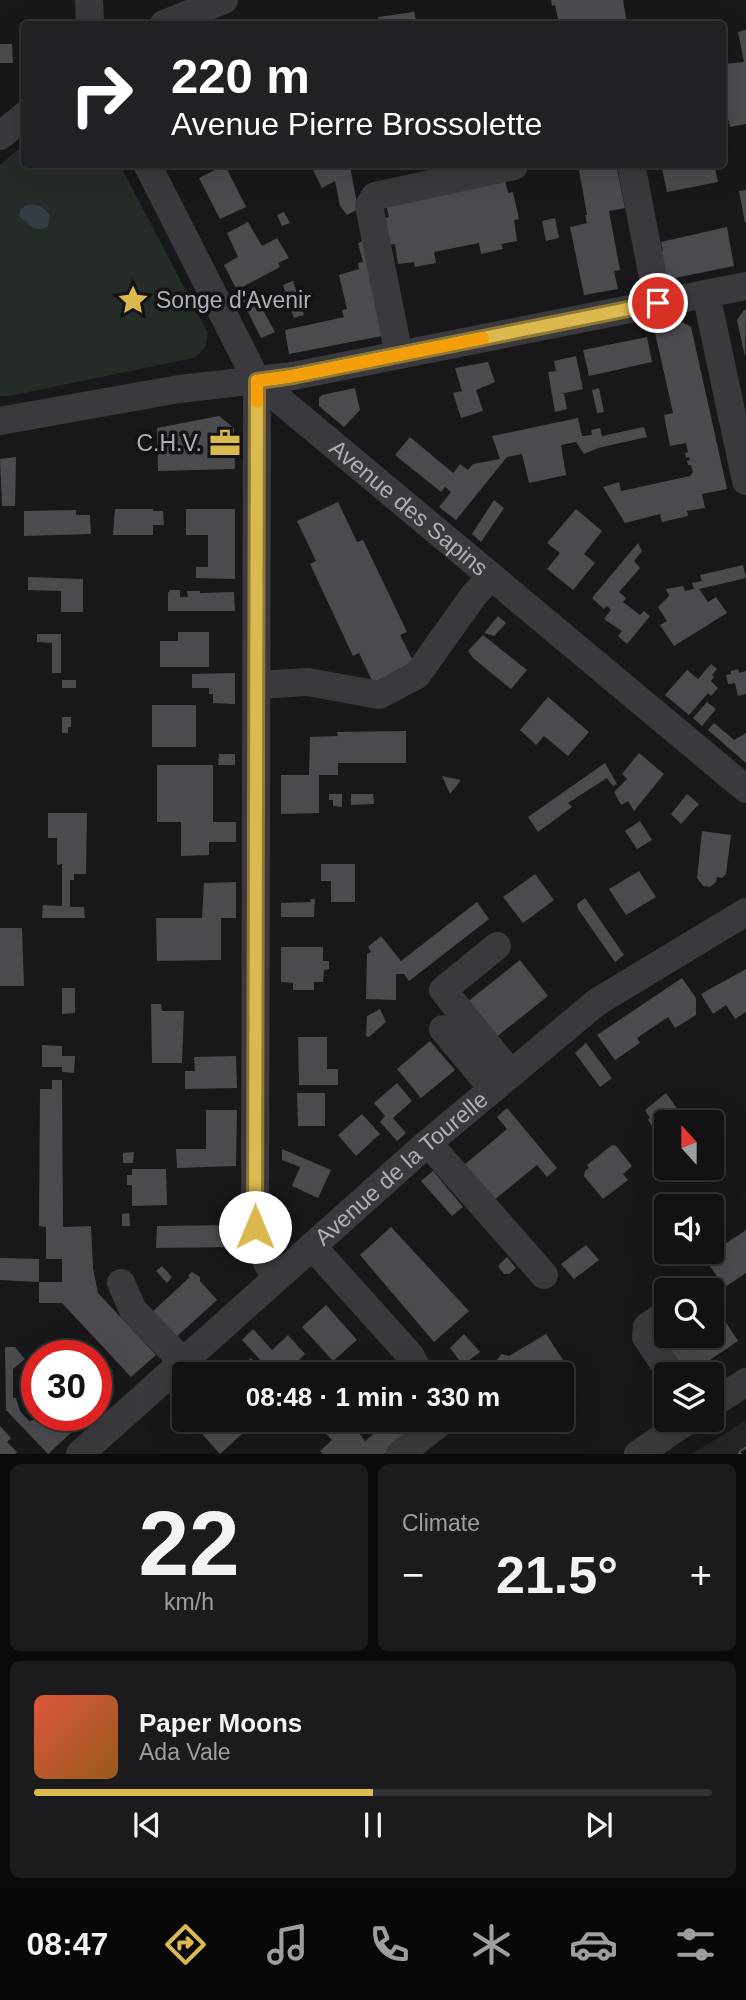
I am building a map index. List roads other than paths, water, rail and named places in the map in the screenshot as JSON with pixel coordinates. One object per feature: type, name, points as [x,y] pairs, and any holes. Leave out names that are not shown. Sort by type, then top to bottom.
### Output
[{"type":"street","points":[[89,0],[90,21]]},
{"type":"street","points":[[172,21],[224,0]]},
{"type":"street","points":[[0,136],[21,118]]},
{"type":"street","name":"Avenue des Sapins","points":[[150,168],[257,381],[746,789]]},
{"type":"street","points":[[399,355],[369,206],[375,196],[505,168]]},
{"type":"street","points":[[632,168],[658,303]]},
{"type":"street","points":[[0,421],[168,390],[293,376],[746,286]]},
{"type":"street","points":[[706,294],[738,409],[746,481]]},
{"type":"street","points":[[257,381],[255,1227],[265,1261],[277,1277]]},
{"type":"street","points":[[257,685],[308,682],[379,695],[416,675],[490,577]]},
{"type":"street","name":"Avenue de la Tourelle","points":[[185,1362],[428,1143],[597,1002],[746,912]]},
{"type":"street","points":[[497,946],[443,990],[502,1082]]},
{"type":"street","points":[[443,1029],[502,1082]]},
{"type":"street","points":[[428,1143],[544,1275]]},
{"type":"street","points":[[312,1246],[413,1362]]},
{"type":"street","points":[[121,1283],[133,1310],[183,1362]]},
{"type":"street","points":[[654,1322],[647,1327],[646,1337],[663,1362]]},
{"type":"street","name":"Avenue de la Tourelle","points":[[80,1454],[172,1374]]},
{"type":"street","points":[[724,1397],[746,1382]]},
{"type":"street","points":[[400,1454],[428,1432]]},
{"type":"street","points":[[638,1454],[671,1432]]},
{"type":"railway","points":[[742,1454],[746,1451]]},
{"type":"place","name":"Songe d'Avenir","points":[[133,300]]},
{"type":"place","name":"C.H.V.","points":[[225,443]]}]
